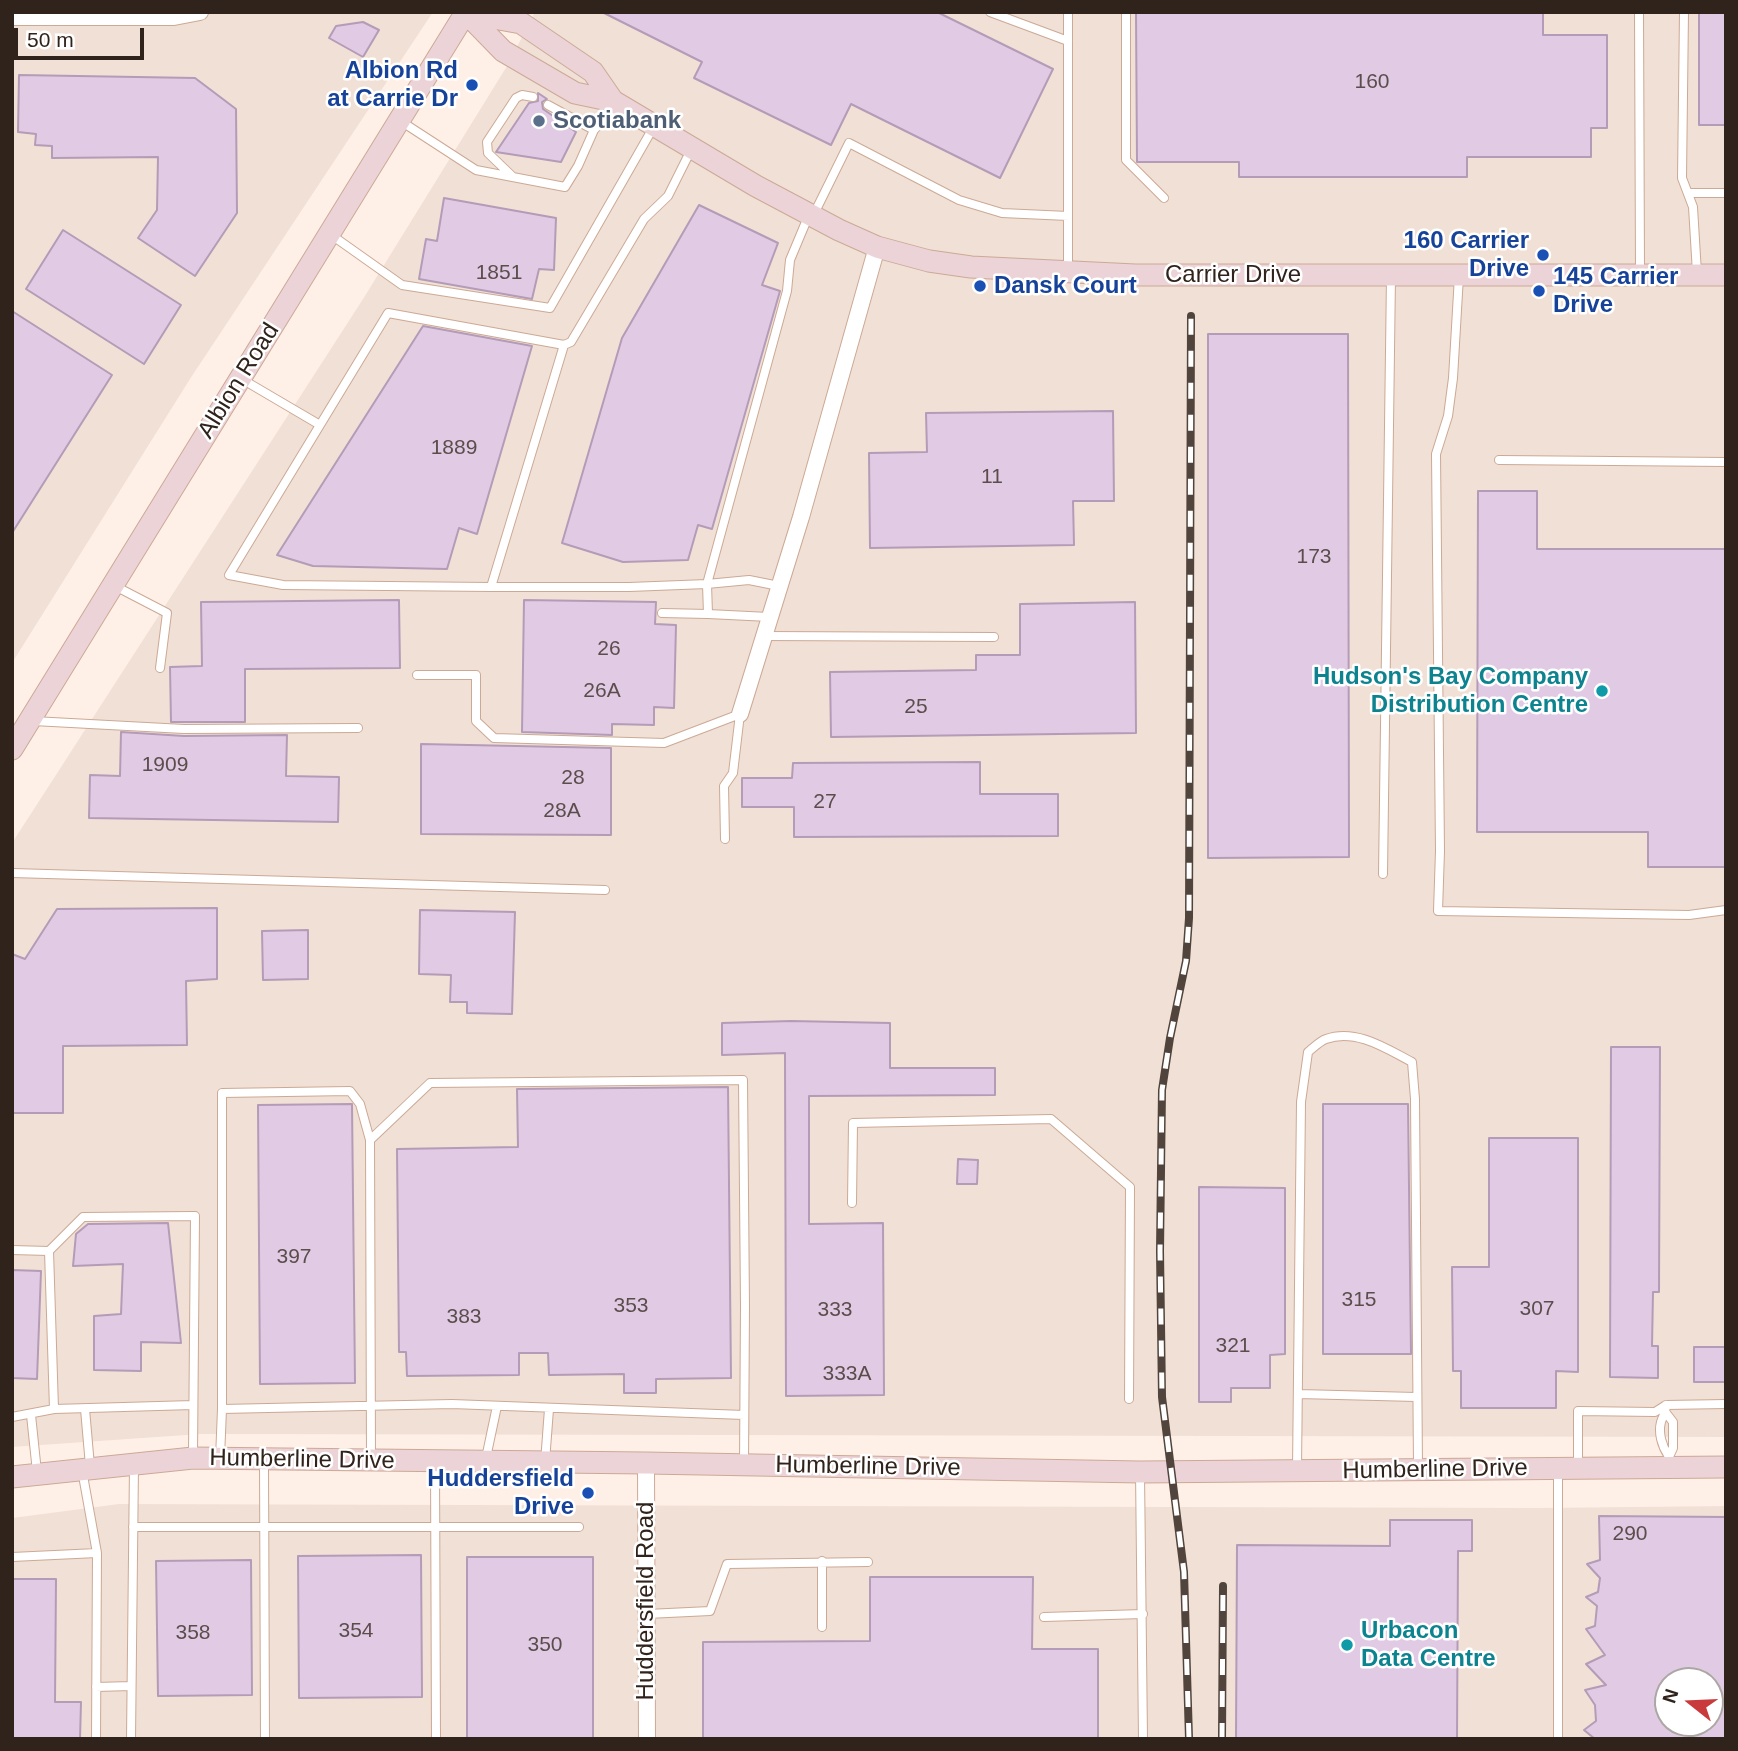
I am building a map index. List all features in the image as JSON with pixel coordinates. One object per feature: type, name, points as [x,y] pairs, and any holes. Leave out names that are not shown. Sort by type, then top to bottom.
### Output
[{"type":"street","points":[[12,17],[174,17],[201,12]]},
{"type":"street","name":"Carrier Drive","points":[[465,12],[521,23],[593,72],[615,103]]},
{"type":"street","name":"Carrier Drive","points":[[465,12],[503,51],[575,93],[615,103],[811,215],[877,247],[929,261],[971,267],[1135,275],[1726,275]]},
{"type":"street","name":"Albion Road","points":[[12,749],[465,12]]},
{"type":"street","points":[[740,714],[801,517],[877,247]]},
{"type":"street","name":"Humberline Drive","points":[[12,1477],[193,1458],[1140,1472],[1567,1469],[1668,1461],[1726,1467]]},
{"type":"street","name":"Huddersfield Road","points":[[646,1463],[647,1739]]},
{"type":"lane","points":[[990,12],[1068,41]]},
{"type":"lane","points":[[1068,12],[1068,272]]},
{"type":"lane","points":[[1126,12],[1126,160],[1164,198]]},
{"type":"lane","points":[[1639,12],[1640,275]]},
{"type":"lane","points":[[1684,12],[1682,178],[1693,208],[1697,275]]},
{"type":"lane","points":[[513,177],[488,153],[487,142],[516,98],[522,95],[533,97]]},
{"type":"lane","points":[[399,120],[476,170],[565,187],[594,130],[615,103]]},
{"type":"lane","points":[[548,105],[594,130]]},
{"type":"lane","points":[[330,234],[402,285],[550,309],[655,125]]},
{"type":"lane","points":[[708,614],[707,584],[788,291],[790,260],[849,143],[959,200],[1002,213],[1068,216]]},
{"type":"lane","points":[[692,148],[668,196],[645,219],[571,342],[564,345],[388,313],[229,575],[284,585],[629,587],[750,580],[779,586]]},
{"type":"lane","points":[[1688,193],[1726,193]]},
{"type":"lane","points":[[1383,874],[1391,276]]},
{"type":"lane","points":[[1459,276],[1453,378],[1448,416],[1436,454],[1440,851],[1438,911],[1689,915],[1726,910]]},
{"type":"lane","points":[[491,587],[564,345]]},
{"type":"lane","points":[[240,378],[320,425]]},
{"type":"lane","points":[[1499,460],[1726,462]]},
{"type":"lane","points":[[113,585],[167,612],[160,668]]},
{"type":"lane","points":[[662,614],[769,617]]},
{"type":"lane","points":[[763,636],[994,637]]},
{"type":"lane","points":[[417,676],[477,675],[476,721],[494,738],[664,743],[740,714],[733,773],[724,786],[725,839]]},
{"type":"lane","points":[[30,720],[184,729],[358,728]]},
{"type":"lane","points":[[12,873],[605,890]]},
{"type":"lane","points":[[1297,1472],[1301,1102],[1308,1052],[1326,1039],[1347,1037],[1369,1040],[1412,1062],[1415,1098],[1418,1470]]},
{"type":"lane","points":[[370,1140],[430,1083],[743,1080],[744,1465]]},
{"type":"lane","points":[[220,1458],[222,1093],[350,1091],[360,1104],[370,1140],[371,1461]]},
{"type":"lane","points":[[852,1203],[853,1123],[1051,1119],[1130,1187],[1129,1399]]},
{"type":"lane","points":[[12,1250],[49,1251],[83,1217],[195,1216],[193,1458]]},
{"type":"lane","points":[[49,1251],[54,1409]]},
{"type":"lane","points":[[1298,1394],[1416,1397]]},
{"type":"lane","points":[[222,1409],[452,1404],[744,1415]]},
{"type":"lane","points":[[1558,1739],[1567,1469],[1578,1411],[1656,1412],[1726,1404]]},
{"type":"lane","points":[[12,1417],[54,1409],[193,1405]]},
{"type":"lane","points":[[486,1461],[497,1406]]},
{"type":"lane","points":[[85,1409],[86,1469],[97,1553],[96,1739]]},
{"type":"lane","points":[[545,1462],[548,1409]]},
{"type":"lane","points":[[1666,1409],[1661,1421],[1661,1445],[1668,1461]]},
{"type":"lane","points":[[31,1415],[37,1475]]},
{"type":"lane","points":[[264,1460],[264,1739]]},
{"type":"lane","points":[[435,1461],[436,1739]]},
{"type":"lane","points":[[131,1739],[134,1464]]},
{"type":"lane","points":[[1140,1472],[1143,1739]]},
{"type":"lane","points":[[133,1527],[579,1527]]},
{"type":"lane","points":[[12,1557],[97,1553]]},
{"type":"lane","points":[[822,1561],[822,1627]]},
{"type":"lane","points":[[647,1614],[710,1611],[727,1564],[868,1562]]},
{"type":"lane","points":[[1044,1617],[1143,1614]]},
{"type":"lane","points":[[96,1686],[131,1686]]},
{"type":"shaded area","points":[[12,12],[433,12],[190,379],[12,663]]},
{"type":"shaded area","points":[[535,12],[1726,12],[1726,1437],[201,1434],[12,1447],[12,843],[363,299],[507,66]]},
{"type":"shaded area","points":[[119,1504],[1538,1508],[1726,1506],[1726,1739],[12,1739],[12,1518]]},
{"type":"building","points":[[602,12],[937,12],[1053,69],[1000,178],[851,104],[831,145],[694,78],[702,62]]},
{"type":"building","points":[[1136,12],[1543,12],[1543,35],[1607,35],[1607,128],[1591,128],[1591,157],[1467,157],[1467,177],[1239,177],[1239,162],[1137,162]]},
{"type":"building","points":[[1699,12],[1726,12],[1726,125],[1699,125]]},
{"type":"building","points":[[363,22],[379,30],[363,57],[329,38],[336,26]]},
{"type":"building","points":[[19,75],[195,78],[236,109],[237,213],[195,276],[138,238],[157,210],[158,157],[52,158],[52,146],[35,145],[36,134],[18,132]]},
{"type":"building","name":"Scotiabank","points":[[538,93],[547,99],[542,102],[543,109],[576,132],[561,162],[496,152],[529,103],[538,101]]},
{"type":"building","points":[[444,198],[556,218],[554,270],[539,269],[532,299],[419,279],[426,239],[437,241]]},
{"type":"building","points":[[699,205],[778,243],[762,285],[780,291],[712,529],[698,525],[688,560],[623,562],[562,543],[622,338]]},
{"type":"building","points":[[63,230],[181,305],[144,364],[26,289]]},
{"type":"building","points":[[12,311],[112,375],[12,533]]},
{"type":"building","points":[[423,326],[532,346],[477,534],[459,528],[447,569],[313,566],[277,555]]},
{"type":"building","points":[[1208,334],[1348,334],[1349,857],[1208,858]]},
{"type":"building","points":[[1113,411],[1114,501],[1073,501],[1074,545],[870,548],[869,453],[927,452],[926,413]]},
{"type":"building","name":"Hudson's Bay Company Distribution Centre","points":[[1478,491],[1537,491],[1537,549],[1726,549],[1726,867],[1648,867],[1648,832],[1477,832]]},
{"type":"building","points":[[399,600],[400,668],[245,669],[245,722],[171,722],[170,667],[202,666],[201,602]]},
{"type":"building","points":[[524,600],[656,602],[655,624],[676,625],[674,708],[654,707],[654,725],[612,724],[612,735],[522,732]]},
{"type":"building","points":[[1135,602],[1136,733],[831,737],[830,672],[976,670],[976,655],[1020,655],[1020,604]]},
{"type":"building","points":[[121,732],[184,736],[287,735],[286,776],[339,777],[338,822],[89,818],[90,775],[120,776]]},
{"type":"building","points":[[421,744],[611,748],[611,835],[421,834]]},
{"type":"building","points":[[980,762],[980,794],[1058,794],[1058,836],[794,837],[794,807],[742,807],[742,778],[792,778],[793,763]]},
{"type":"building","points":[[217,908],[217,979],[186,981],[187,1045],[63,1046],[63,1113],[12,1113],[12,954],[25,959],[57,909]]},
{"type":"building","points":[[420,910],[515,912],[512,1014],[467,1013],[467,1002],[450,1002],[451,975],[419,974]]},
{"type":"building","points":[[308,930],[308,979],[263,980],[262,931]]},
{"type":"building","points":[[722,1023],[890,1023],[890,1068],[995,1068],[995,1095],[809,1096],[809,1224],[883,1223],[884,1395],[786,1396],[785,1053],[722,1055]]},
{"type":"building","points":[[1611,1047],[1660,1047],[1659,1292],[1653,1292],[1652,1346],[1658,1346],[1658,1378],[1610,1377]]},
{"type":"building","points":[[728,1087],[731,1378],[656,1379],[656,1393],[624,1393],[624,1374],[549,1375],[548,1353],[519,1353],[519,1375],[407,1376],[406,1352],[399,1352],[397,1149],[518,1147],[517,1089]]},
{"type":"building","points":[[352,1104],[355,1383],[260,1384],[258,1105]]},
{"type":"building","points":[[1323,1104],[1408,1104],[1411,1354],[1323,1354]]},
{"type":"building","points":[[1489,1138],[1578,1138],[1578,1372],[1556,1371],[1556,1408],[1461,1408],[1461,1371],[1453,1371],[1452,1267],[1489,1267]]},
{"type":"building","points":[[958,1159],[978,1160],[977,1184],[957,1184]]},
{"type":"building","points":[[1199,1187],[1285,1188],[1285,1354],[1270,1355],[1270,1388],[1231,1388],[1231,1402],[1199,1402]]},
{"type":"building","points":[[168,1223],[181,1343],[141,1342],[141,1371],[94,1370],[94,1316],[121,1314],[123,1264],[73,1266],[76,1234],[88,1224]]},
{"type":"building","points":[[12,1270],[41,1271],[37,1379],[12,1378]]},
{"type":"building","points":[[1694,1347],[1726,1347],[1726,1382],[1694,1382]]},
{"type":"building","points":[[1599,1516],[1726,1517],[1726,1739],[1595,1739],[1584,1730],[1596,1721],[1595,1705],[1585,1690],[1606,1685],[1586,1664],[1605,1655],[1586,1629],[1595,1626],[1597,1606],[1586,1597],[1598,1592],[1600,1578],[1587,1564],[1600,1560]]},
{"type":"building","name":"Urbacon Data Centre","points":[[1390,1520],[1472,1520],[1472,1551],[1458,1551],[1457,1739],[1236,1739],[1237,1545],[1390,1546]]},
{"type":"building","points":[[421,1555],[422,1697],[299,1698],[298,1556]]},
{"type":"building","points":[[467,1557],[593,1557],[593,1739],[467,1739]]},
{"type":"building","points":[[251,1560],[252,1695],[158,1696],[156,1561]]},
{"type":"building","points":[[870,1577],[1033,1577],[1032,1649],[1098,1649],[1098,1739],[703,1739],[703,1642],[870,1641]]},
{"type":"building","points":[[12,1579],[56,1579],[55,1702],[81,1702],[80,1739],[12,1739]]},
{"type":"railway","points":[[1189,1739],[1184,1572],[1162,1397],[1160,1251],[1162,1090],[1186,961],[1189,918],[1191,316]]},
{"type":"railway","points":[[1222,1739],[1223,1586]]},
{"type":"place","name":"Albion Rd at Carrie Dr","points":[[472,85]]},
{"type":"place","name":"Scotiabank","points":[[539,121]]},
{"type":"place","name":"160 Carrier Drive","points":[[1543,255]]},
{"type":"place","name":"Dansk Court","points":[[980,286]]},
{"type":"place","name":"145 Carrier Drive","points":[[1539,291]]},
{"type":"place","name":"Hudson's Bay Company Distribution Centre","points":[[1602,691]]},
{"type":"place","name":"Huddersfield Drive","points":[[588,1493]]},
{"type":"place","name":"Urbacon Data Centre","points":[[1347,1645]]}]
